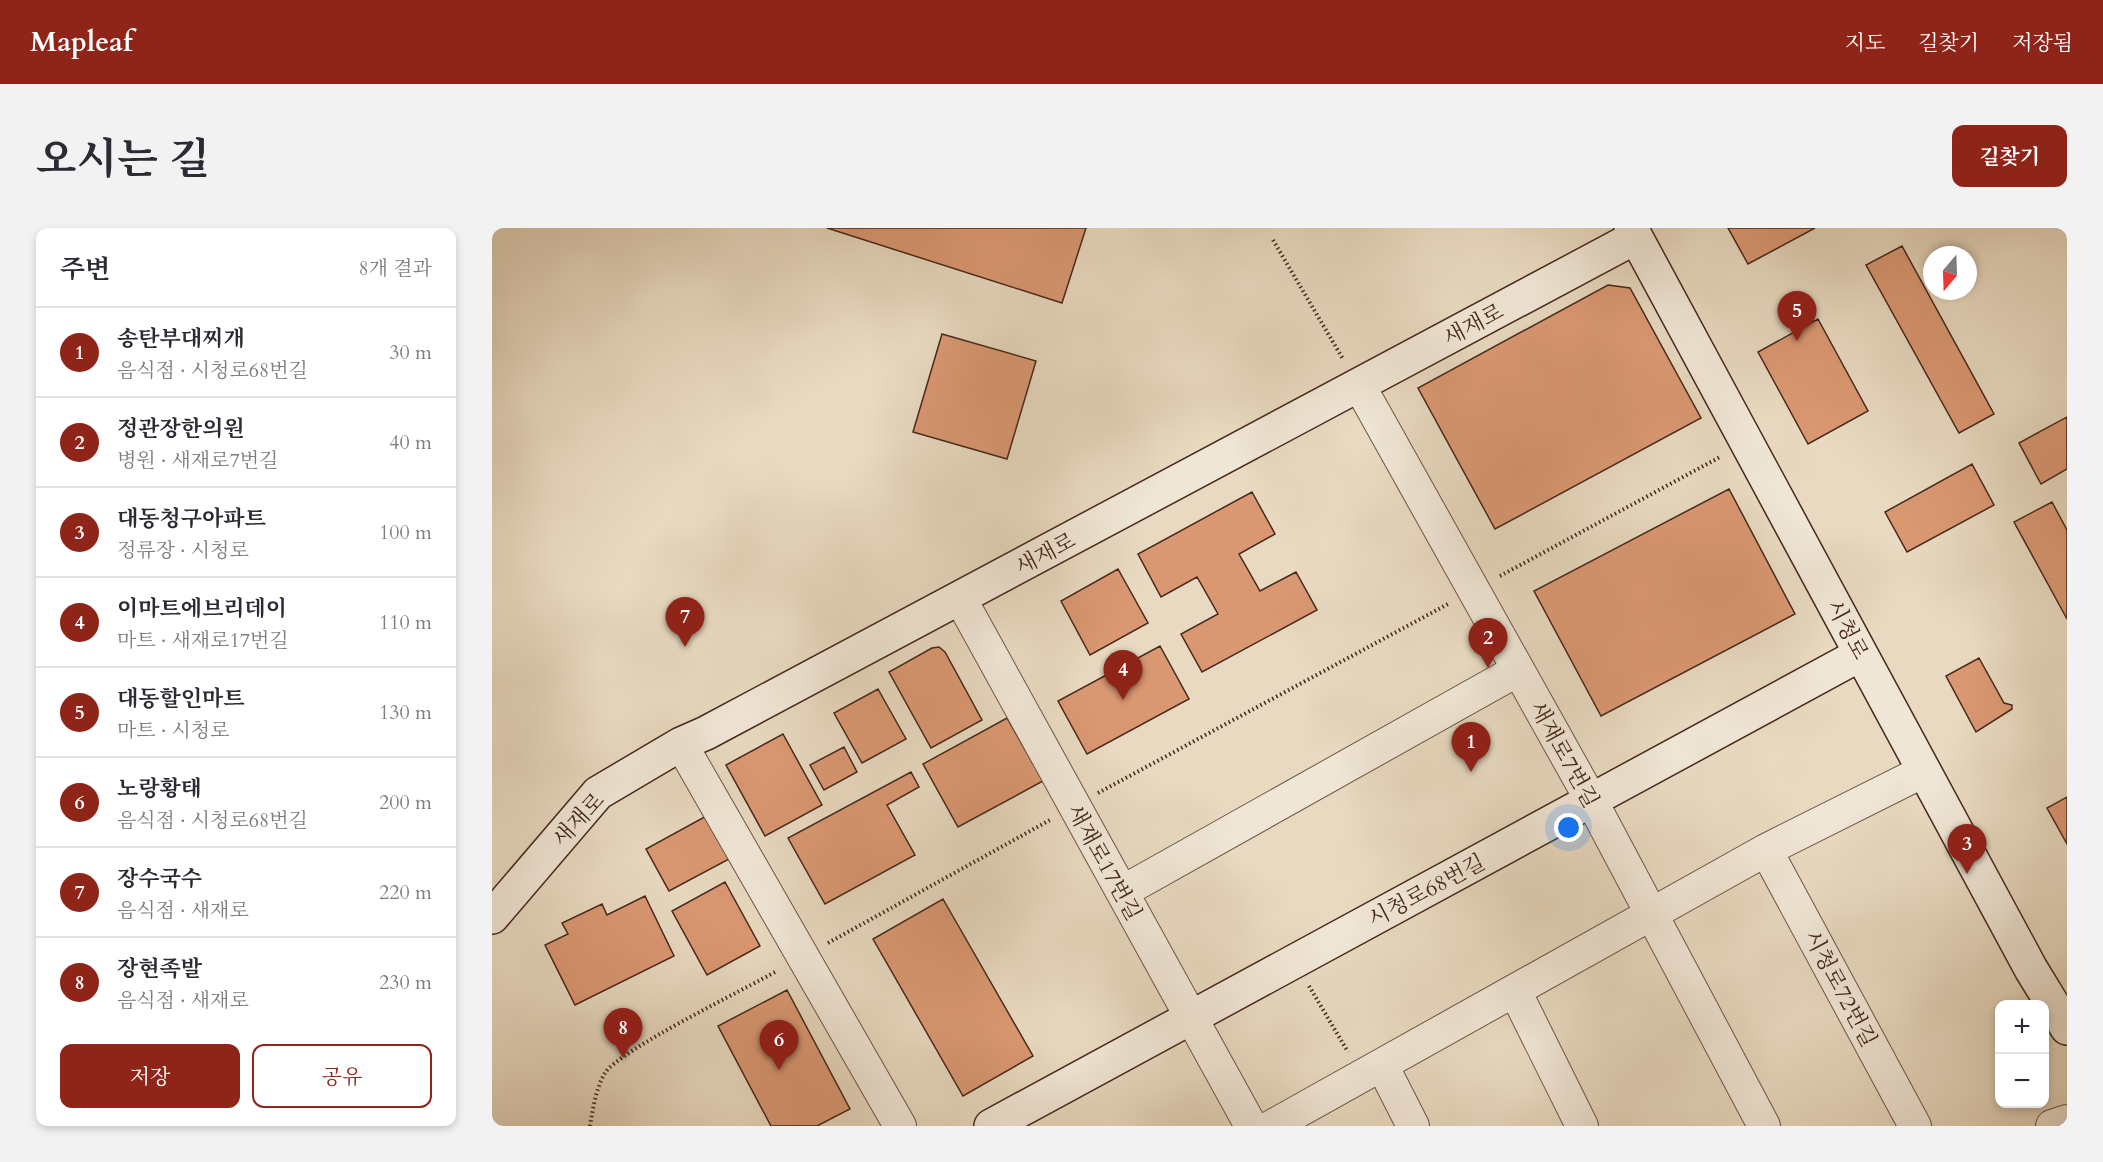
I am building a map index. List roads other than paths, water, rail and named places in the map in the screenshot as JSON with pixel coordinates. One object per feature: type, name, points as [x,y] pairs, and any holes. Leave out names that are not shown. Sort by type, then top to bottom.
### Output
[{"type":"street","name":"새재로","points":[[492,917],[598,793],[681,744],[706,733],[1359,385],[1634,232]]},
{"type":"street","name":"시청로","points":[[1634,232],[2031,969],[2067,1028]]},
{"type":"street","name":"새재로7번길","points":[[1359,385],[1591,800],[1764,1126]]},
{"type":"street","name":"새재로17번길","points":[[960,598],[1251,1126]]},
{"type":"street","name":"시청로68번길","points":[[991,1126],[1862,654]]},
{"type":"street","points":[[1122,892],[1518,670]]},
{"type":"street","points":[[681,744],[900,1126]]},
{"type":"street","points":[[1272,1126],[1766,850],[1924,771]]},
{"type":"street","name":"시청로72번길","points":[[1766,850],[1915,1126]]},
{"type":"street","points":[[1515,991],[1582,1126]]},
{"type":"street","points":[[1372,1070],[1413,1126]]},
{"type":"street","points":[[2052,1126],[2067,1121]]},
{"type":"place","name":"대동할인마트","points":[[1797,341]]},
{"type":"place","name":"장수국수","points":[[685,647]]},
{"type":"place","name":"정관장한의원","points":[[1488,668]]},
{"type":"place","name":"이마트에브리데이","points":[[1123,700]]},
{"type":"place","name":"송탄부대찌개","points":[[1471,772]]},
{"type":"place","name":"대동청구아파트","points":[[1967,874]]},
{"type":"place","name":"장현족발","points":[[623,1058]]},
{"type":"place","name":"노랑황태","points":[[779,1070]]}]
